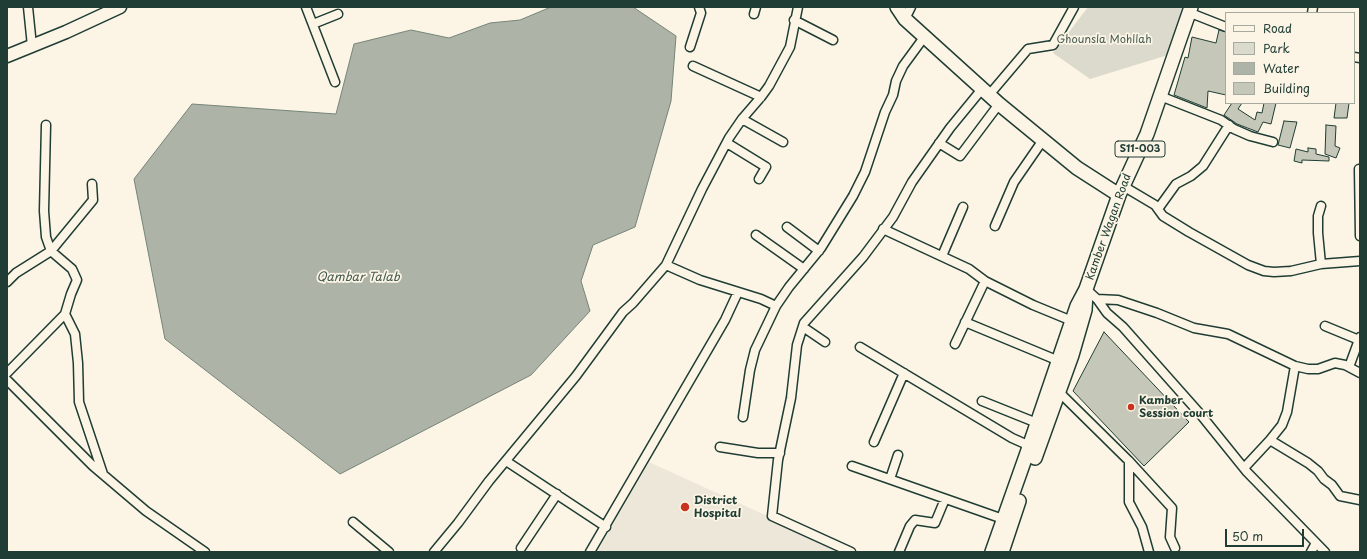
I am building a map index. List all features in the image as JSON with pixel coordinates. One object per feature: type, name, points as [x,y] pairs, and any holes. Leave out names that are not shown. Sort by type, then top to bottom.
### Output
[{"type":"main road","points":[[898,7],[905,19],[990,96],[1077,168],[1121,190]]},
{"type":"main road","name":"Kamber Wagan Road","points":[[992,552],[1030,446],[1077,306],[1086,289],[1121,190],[1147,134],[1190,10]]},
{"type":"main road","name":"Kamber Wagan Road","points":[[1002,552],[1059,392],[1085,310],[1086,289]]},
{"type":"street","points":[[28,7],[32,46]]},
{"type":"street","points":[[7,56],[32,46],[103,11],[120,7]]},
{"type":"street","points":[[306,7],[335,82]]},
{"type":"street","points":[[690,47],[701,13],[699,7]]},
{"type":"street","points":[[434,552],[576,376],[623,312],[633,303],[666,265],[727,143],[742,119],[761,97],[790,47],[794,20],[798,7]]},
{"type":"street","points":[[905,19],[910,7]]},
{"type":"street","points":[[851,552],[772,516],[780,452],[791,398],[797,345],[802,327],[864,257],[893,216],[912,182],[950,128],[990,96],[1028,49],[1053,45],[1074,7]]},
{"type":"street","points":[[1190,10],[1225,27]]},
{"type":"street","points":[[313,24],[338,14]]},
{"type":"street","points":[[794,20],[833,40]]},
{"type":"street","points":[[743,416],[750,370],[755,350],[776,306],[789,287],[819,251],[853,196],[864,172],[885,112],[893,95],[896,81],[904,66],[925,36]]},
{"type":"street","points":[[693,66],[761,97]]},
{"type":"street","points":[[939,143],[960,156],[990,96]]},
{"type":"street","points":[[1160,96],[1221,120],[1234,129],[1250,136],[1273,142]]},
{"type":"street","points":[[742,119],[782,142]]},
{"type":"street","points":[[7,373],[65,314],[70,294],[77,280],[72,269],[50,251],[46,237],[44,212],[46,125]]},
{"type":"street","points":[[1158,209],[1176,184],[1191,176],[1203,166],[1229,125]]},
{"type":"street","points":[[995,226],[1014,182],[1043,140]]},
{"type":"street","points":[[727,143],[766,167],[759,179]]},
{"type":"street","points":[[1359,169],[1360,236]]},
{"type":"street","points":[[7,282],[16,273],[50,251],[93,200],[92,184]]},
{"type":"street","points":[[1121,190],[1155,205],[1163,216],[1189,232],[1248,265],[1264,271],[1291,271],[1321,264],[1360,261]]},
{"type":"street","points":[[1321,206],[1318,216],[1318,233],[1321,264]]},
{"type":"street","points":[[942,256],[964,207]]},
{"type":"street","points":[[787,227],[819,251]]},
{"type":"street","points":[[884,229],[969,269],[985,281],[1033,305],[1072,321]]},
{"type":"street","points":[[756,235],[804,269]]},
{"type":"street","points":[[666,265],[700,280],[761,299],[776,306]]},
{"type":"street","points":[[955,344],[985,281]]},
{"type":"street","points":[[1086,289],[1097,299],[1107,313],[1123,327],[1201,415],[1244,468],[1325,552]]},
{"type":"street","points":[[590,552],[606,527],[725,320],[738,292]]},
{"type":"street","points":[[1097,299],[1118,300],[1157,313],[1194,328],[1228,334],[1295,366],[1308,369],[1318,369],[1335,362],[1360,373]]},
{"type":"street","points":[[65,314],[75,334],[78,363],[79,402],[103,474]]},
{"type":"street","points":[[966,322],[1059,361]]},
{"type":"street","points":[[1325,326],[1359,338],[1349,367]]},
{"type":"street","points":[[802,327],[825,342]]},
{"type":"street","points":[[860,347],[1012,438],[1030,446]]},
{"type":"street","points":[[1244,468],[1282,425],[1287,412],[1295,366]]},
{"type":"street","points":[[874,442],[904,373]]},
{"type":"street","points":[[7,380],[103,474],[146,511],[204,552]]},
{"type":"street","points":[[1059,392],[1129,461],[1172,508],[1170,537],[1175,548]]},
{"type":"street","points":[[982,401],[1037,423]]},
{"type":"street","points":[[1270,440],[1308,463],[1332,485],[1340,496],[1360,500]]},
{"type":"street","points":[[720,447],[758,453],[780,452]]},
{"type":"street","points":[[890,479],[898,455]]},
{"type":"street","points":[[506,461],[606,527]]},
{"type":"street","points":[[1129,461],[1129,502],[1142,527],[1149,552]]},
{"type":"street","points":[[852,466],[1004,519]]},
{"type":"street","points":[[521,548],[557,494]]},
{"type":"street","points":[[899,552],[910,526],[915,520],[935,523],[945,499]]},
{"type":"street","points":[[353,522],[388,552]]},
{"type":"street","points":[[1311,552],[1316,543]]},
{"type":"shaded area","name":"District Hospital","points":[[649,462],[846,552],[597,552]]},
{"type":"green space","name":"Ghounsla Mohllah","points":[[1088,7],[1183,7],[1168,55],[1090,79],[1053,53]]},
{"type":"water","name":"Qambar Talab","points":[[551,7],[633,7],[676,36],[671,101],[635,227],[593,245],[581,281],[590,311],[531,375],[340,474],[165,339],[134,179],[192,104],[336,114],[354,44],[411,30],[449,38],[490,23],[520,20]]},
{"type":"building","points":[[1219,30],[1225,32],[1225,95],[1208,91],[1207,108],[1174,95],[1185,57],[1188,58],[1192,37],[1216,43]]},
{"type":"building","points":[[1231,104],[1241,104],[1238,109],[1255,120],[1257,112],[1262,113],[1264,104],[1276,104],[1271,124],[1263,122],[1258,132],[1237,124],[1224,115]]},
{"type":"building","points":[[1336,104],[1349,104],[1347,118],[1334,118]]},
{"type":"building","points":[[1284,121],[1297,122],[1290,148],[1278,145]]},
{"type":"building","points":[[1326,125],[1336,126],[1335,146],[1340,148],[1336,158],[1325,154]]},
{"type":"building","points":[[1308,148],[1316,149],[1316,154],[1329,157],[1329,161],[1302,160],[1302,163],[1294,161],[1296,149],[1308,152]]},
{"type":"building","name":"Kamber Session court","points":[[1104,332],[1189,422],[1144,466],[1073,391]]},
{"type":"place","name":"Kamber Session court","points":[[1131,407]]},
{"type":"place","name":"District Hospital","points":[[685,507]]}]
